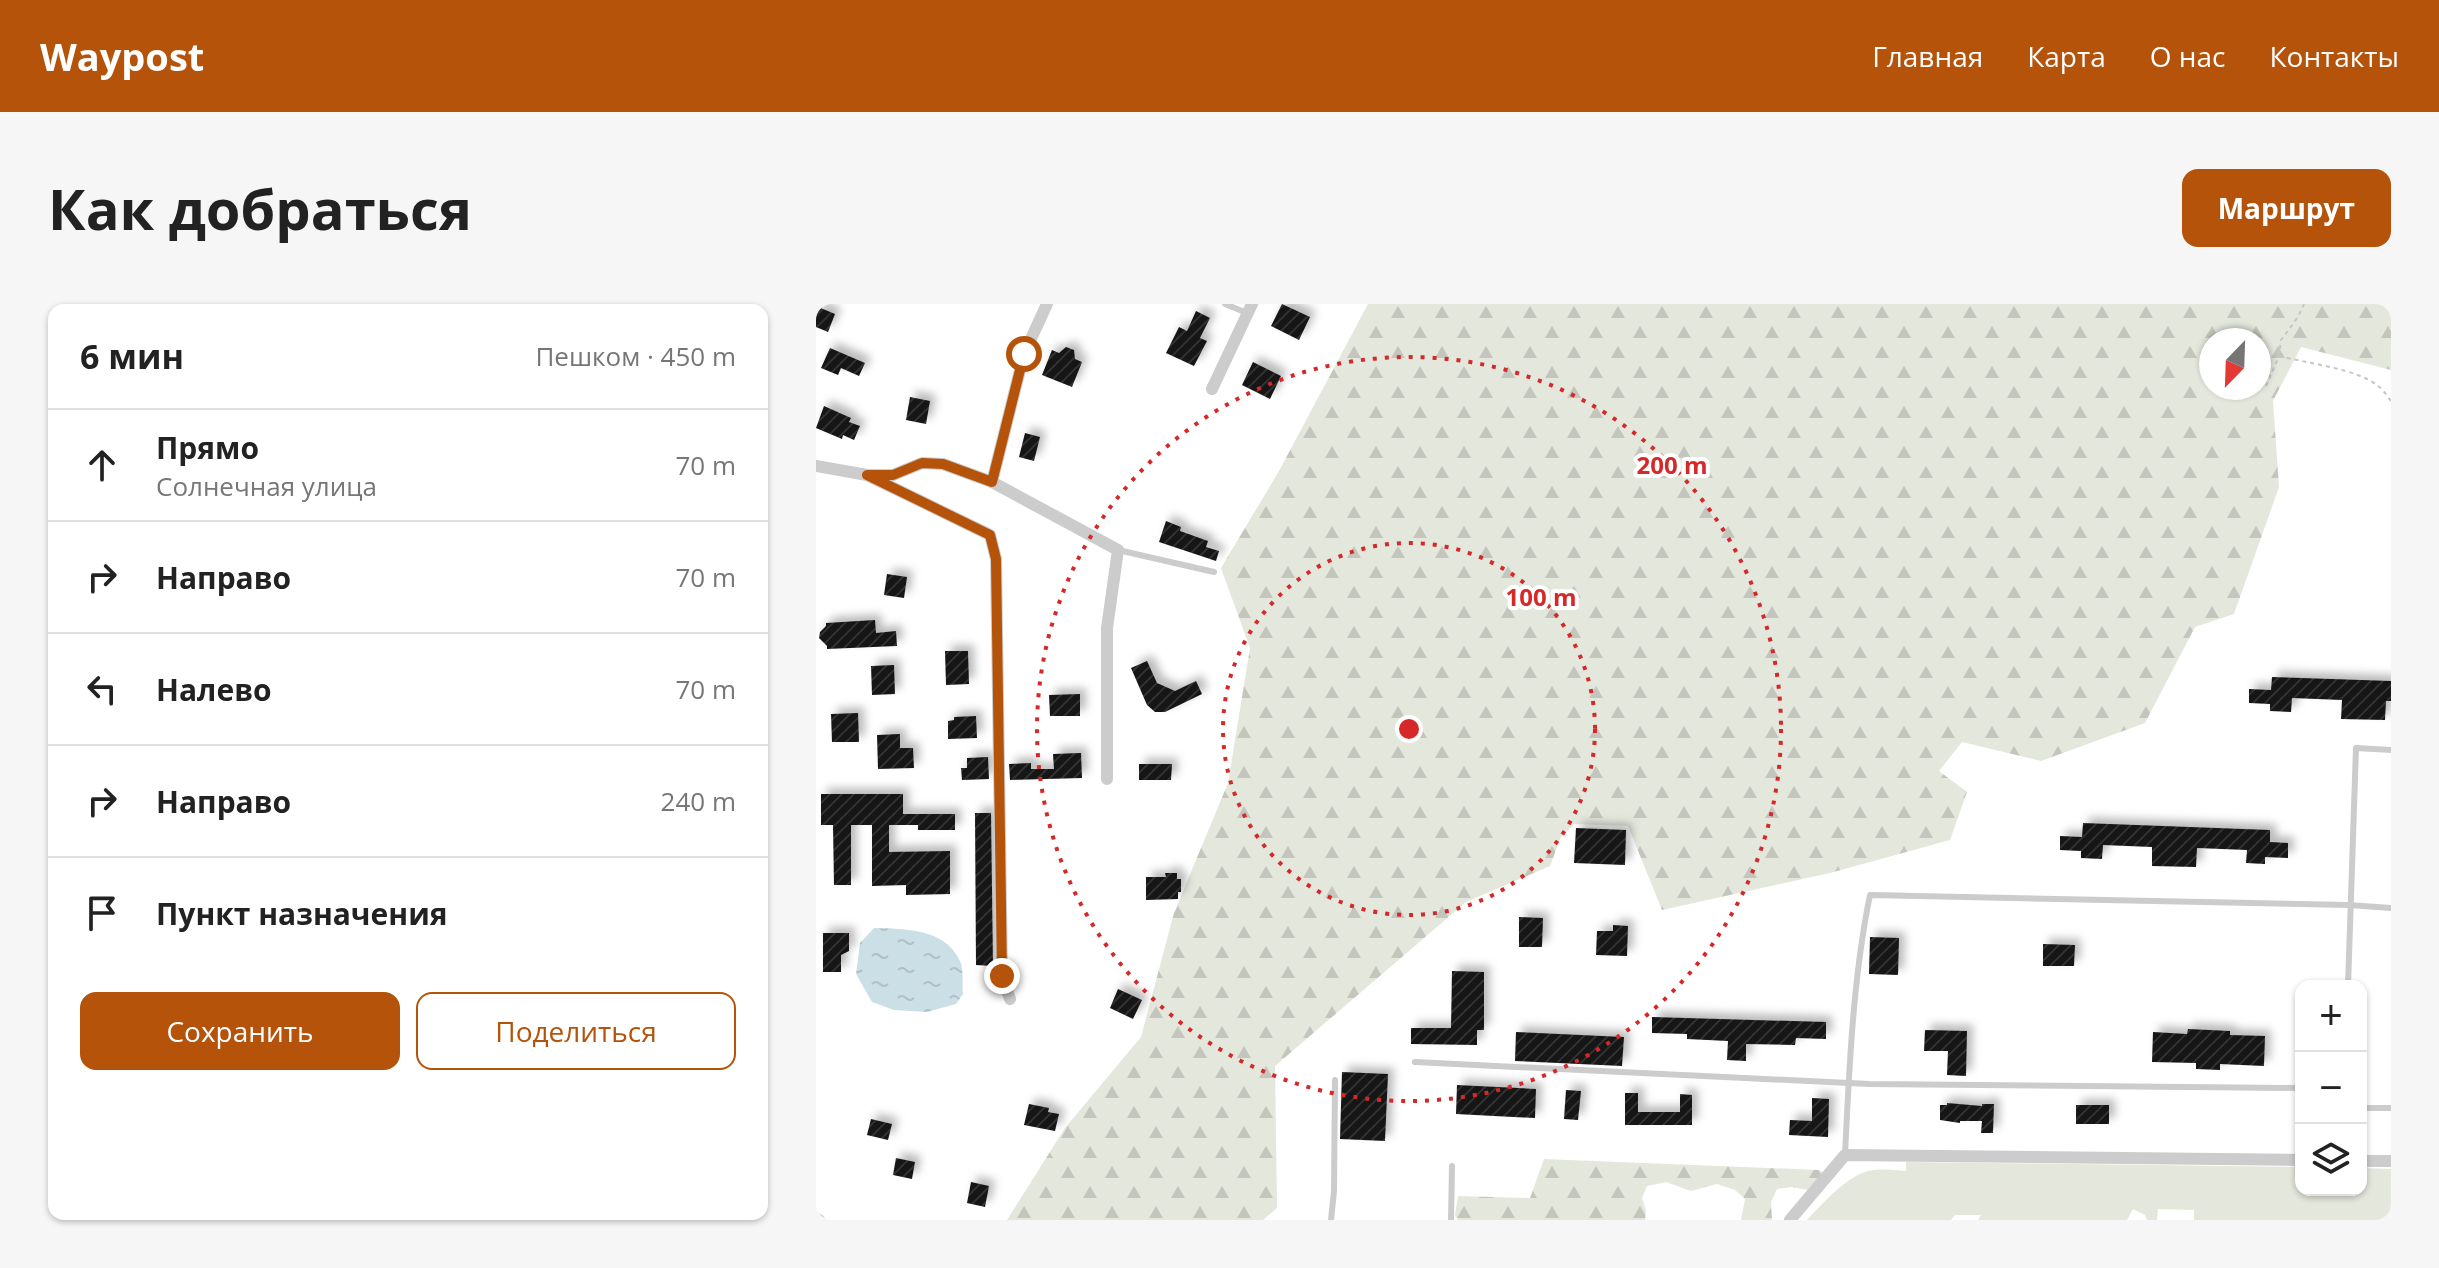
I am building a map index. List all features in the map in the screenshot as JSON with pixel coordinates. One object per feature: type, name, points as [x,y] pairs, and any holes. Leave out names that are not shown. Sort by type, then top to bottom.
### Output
[{"type":"street","points":[[992,482],[1024,354],[1047,304]]},
{"type":"street","points":[[1212,389],[1249,309]]},
{"type":"street","points":[[816,466],[867,475],[893,475],[922,463],[943,464],[992,482],[1118,550],[1107,628],[1107,779]]},
{"type":"street","points":[[867,475],[990,535],[996,559],[1002,976],[1010,999]]},
{"type":"street","points":[[1790,1220],[1845,1155],[2295,1160]]},
{"type":"street","points":[[2367,1161],[2391,1161]]},
{"type":"lane","points":[[1225,304],[1249,309]]},
{"type":"lane","points":[[1118,550],[1214,572]]},
{"type":"lane","points":[[2348,980],[2356,748],[2391,750]]},
{"type":"lane","points":[[1845,1155],[1848,1083],[1862,935],[1870,895],[2391,908]]},
{"type":"lane","points":[[1415,1062],[1848,1083],[2295,1088]]},
{"type":"lane","points":[[1331,1220],[1335,1080]]},
{"type":"lane","points":[[2367,1108],[2391,1108]]},
{"type":"lane","points":[[1451,1220],[1452,1166]]},
{"type":"path","points":[[2271,374],[2279,356],[2281,340],[2304,304]]},
{"type":"path","points":[[2279,356],[2315,366],[2340,368],[2378,385],[2391,401]]},
{"type":"green space","points":[[1368,304],[2391,304],[2391,370],[2301,347],[2273,401],[2279,487],[2234,614],[2195,627],[2145,723],[2041,761],[1962,742],[1939,771],[1967,792],[1950,840],[1830,873],[1662,910],[1628,826],[1574,824],[1561,837],[1550,866],[1466,902],[1275,1066],[1277,1208],[1263,1220],[1007,1220],[1065,1128],[1141,1037],[1174,913],[1228,783],[1250,648],[1221,568],[1279,471]]},
{"type":"green space","points":[[1544,1159],[1819,1170],[1823,1173],[1820,1180],[1807,1190],[1792,1187],[1777,1189],[1771,1202],[1772,1220],[1741,1220],[1745,1199],[1735,1190],[1717,1184],[1691,1191],[1666,1182],[1647,1186],[1642,1198],[1645,1220],[1458,1220],[1455,1215],[1458,1196],[1530,1198]]},
{"type":"green space","points":[[1906,1162],[2295,1167],[2295,1196],[2367,1196],[2367,1168],[2391,1169],[2391,1220],[2194,1220],[2194,1210],[2158,1209],[2157,1220],[2147,1220],[2145,1215],[2133,1209],[2127,1220],[1978,1220],[1981,1215],[1955,1215],[1951,1220],[1807,1220],[1837,1190],[1864,1172],[1906,1171]]},
{"type":"water","points":[[874,928],[923,932],[945,942],[960,961],[962,969],[963,994],[956,1004],[927,1012],[894,1010],[872,1002],[856,974],[860,943]]},
{"type":"building","points":[[1282,304],[1310,317],[1299,340],[1271,326]]},
{"type":"building","points":[[816,306],[835,314],[828,332],[816,327]]},
{"type":"building","points":[[1196,311],[1210,318],[1200,338],[1207,341],[1194,366],[1166,353],[1179,327],[1187,331]]},
{"type":"building","points":[[1066,347],[1074,350],[1075,359],[1082,362],[1072,387],[1042,375],[1052,350],[1059,353]]},
{"type":"building","points":[[830,348],[865,363],[859,376],[841,368],[838,375],[821,368]]},
{"type":"building","points":[[1253,362],[1281,376],[1270,399],[1242,385]]},
{"type":"building","points":[[910,397],[930,401],[926,424],[906,420]]},
{"type":"building","points":[[824,406],[851,418],[849,422],[860,426],[854,440],[843,435],[842,439],[816,428]]},
{"type":"building","points":[[1025,433],[1040,437],[1034,461],[1019,457]]},
{"type":"building","points":[[1166,521],[1181,527],[1180,531],[1208,541],[1206,547],[1219,551],[1216,561],[1159,542]]},
{"type":"building","points":[[887,574],[907,577],[904,598],[884,595]]},
{"type":"building","points":[[875,620],[876,633],[896,631],[897,646],[827,649],[819,638],[826,623]]},
{"type":"building","points":[[945,651],[968,651],[969,684],[946,685]]},
{"type":"building","points":[[1147,661],[1157,683],[1175,691],[1196,681],[1202,694],[1165,712],[1155,712],[1147,705],[1131,668]]},
{"type":"building","points":[[894,665],[895,694],[872,695],[871,666]]},
{"type":"building","points":[[2272,677],[2391,681],[2391,701],[2386,701],[2385,720],[2341,719],[2342,700],[2292,698],[2291,712],[2270,711],[2270,704],[2249,703],[2249,689],[2271,690]]},
{"type":"building","points":[[1080,694],[1080,716],[1050,716],[1049,695]]},
{"type":"building","points":[[858,713],[859,742],[832,742],[831,714]]},
{"type":"building","points":[[976,716],[977,738],[948,739],[948,721],[954,720],[954,717]]},
{"type":"building","points":[[900,734],[900,748],[913,748],[914,768],[878,769],[877,735]]},
{"type":"building","points":[[1081,753],[1082,778],[1010,780],[1009,764],[1031,763],[1031,769],[1054,769],[1053,754]]},
{"type":"building","points":[[988,757],[989,779],[962,780],[961,768],[967,768],[967,758]]},
{"type":"building","points":[[1139,764],[1172,764],[1171,780],[1139,780]]},
{"type":"building","points":[[821,794],[903,794],[903,814],[955,814],[955,830],[918,830],[918,825],[889,825],[889,852],[950,851],[950,894],[906,895],[906,885],[872,886],[872,825],[851,825],[851,885],[834,885],[833,825],[821,825]]},
{"type":"building","points":[[975,813],[991,813],[993,966],[976,965]]},
{"type":"building","points":[[2083,823],[2270,830],[2270,842],[2288,843],[2288,858],[2265,857],[2265,864],[2246,863],[2247,850],[2197,848],[2196,867],[2152,866],[2152,847],[2103,845],[2102,859],[2081,858],[2081,851],[2060,850],[2060,836],[2082,837]]},
{"type":"building","points":[[1576,828],[1626,830],[1625,865],[1574,863]]},
{"type":"building","points":[[1165,873],[1177,873],[1177,879],[1181,879],[1178,899],[1146,900],[1146,877],[1166,877]]},
{"type":"building","points":[[1519,917],[1543,918],[1542,947],[1519,947]]},
{"type":"building","points":[[1613,925],[1628,926],[1627,956],[1596,955],[1597,931],[1613,931]]},
{"type":"building","points":[[823,933],[849,933],[849,951],[841,955],[841,972],[823,972]]},
{"type":"building","points":[[1870,937],[1899,938],[1898,975],[1869,974]]},
{"type":"building","points":[[2043,944],[2075,945],[2074,966],[2043,966]]},
{"type":"building","points":[[1452,971],[1484,972],[1484,1030],[1477,1030],[1477,1045],[1411,1044],[1411,1028],[1451,1028]]},
{"type":"building","points":[[1118,989],[1142,1000],[1133,1019],[1110,1008]]},
{"type":"building","points":[[1652,1017],[1826,1022],[1826,1039],[1796,1038],[1795,1045],[1746,1044],[1746,1061],[1727,1060],[1728,1041],[1687,1039],[1687,1034],[1652,1033]]},
{"type":"building","points":[[2188,1029],[2265,1036],[2264,1066],[2220,1064],[2220,1070],[2196,1069],[2196,1063],[2152,1062],[2153,1032],[2187,1034]]},
{"type":"building","points":[[1925,1030],[1967,1031],[1966,1076],[1947,1075],[1948,1051],[1924,1051]]},
{"type":"building","points":[[1516,1032],[1624,1037],[1622,1066],[1515,1061]]},
{"type":"building","points":[[1342,1072],[1388,1074],[1385,1141],[1340,1139]]},
{"type":"building","points":[[1457,1085],[1536,1089],[1535,1118],[1456,1114]]},
{"type":"building","points":[[1566,1090],[1581,1091],[1578,1120],[1564,1119]]},
{"type":"building","points":[[1625,1093],[1638,1093],[1638,1112],[1680,1112],[1680,1094],[1692,1095],[1692,1125],[1625,1125]]},
{"type":"building","points":[[1812,1098],[1829,1099],[1828,1137],[1789,1135],[1790,1120],[1812,1121]]},
{"type":"building","points":[[1029,1104],[1049,1108],[1048,1112],[1059,1114],[1055,1131],[1024,1125]]},
{"type":"building","points":[[1994,1104],[1993,1133],[1981,1133],[1982,1121],[1960,1123],[1940,1120],[1940,1105]]},
{"type":"building","points":[[2076,1105],[2109,1105],[2109,1124],[2076,1124]]},
{"type":"building","points":[[871,1119],[892,1124],[888,1140],[867,1135]]},
{"type":"building","points":[[896,1158],[915,1162],[912,1179],[893,1175]]},
{"type":"building","points":[[971,1182],[989,1186],[985,1207],[967,1203]]},
{"type":"route","points":[[1002,976],[996,559],[990,535],[867,475],[893,475],[922,463],[943,464],[992,482],[1024,354]]}]
